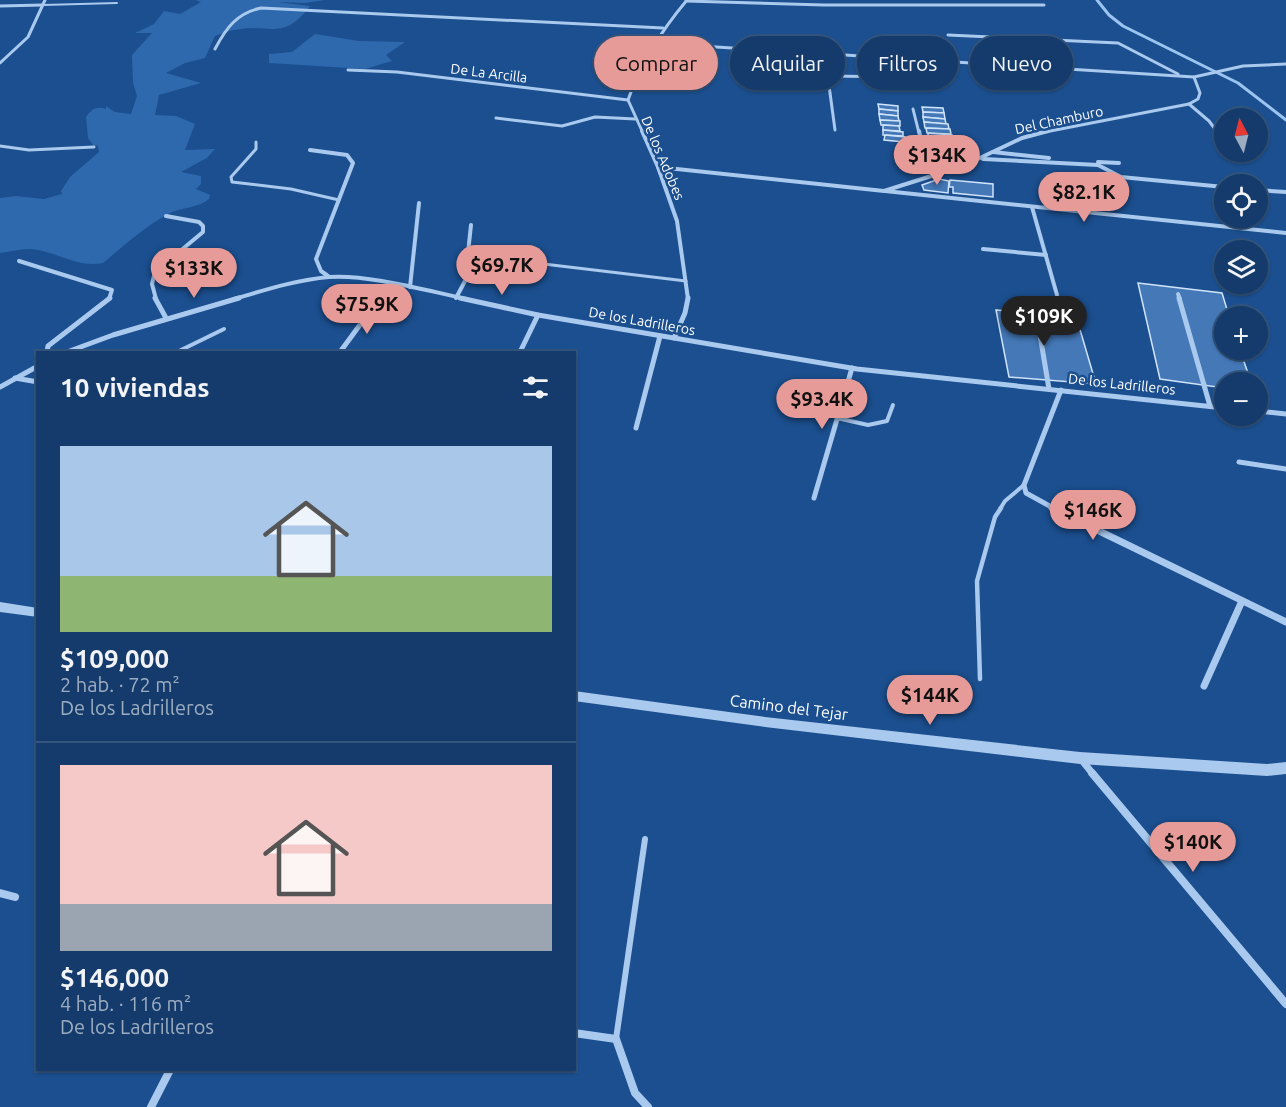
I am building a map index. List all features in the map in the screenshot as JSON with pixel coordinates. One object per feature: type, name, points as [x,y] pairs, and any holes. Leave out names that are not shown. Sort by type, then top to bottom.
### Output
[{"type":"street","points":[[0,63],[28,37],[45,0]]},
{"type":"street","points":[[686,0],[1044,5]]},
{"type":"street","name":"De los Adobes","points":[[658,36],[686,0]]},
{"type":"street","points":[[779,3],[785,0]]},
{"type":"street","points":[[0,6],[43,5]]},
{"type":"street","points":[[215,49],[234,19],[245,12],[261,8],[663,28]]},
{"type":"street","points":[[948,35],[1119,44],[1181,76]]},
{"type":"street","points":[[718,47],[857,56]]},
{"type":"street","points":[[958,62],[1194,77],[1243,66],[1286,64]]},
{"type":"street","points":[[1278,64],[1286,71]]},
{"type":"street","name":"De La Arcilla","points":[[348,70],[397,72],[628,100]]},
{"type":"street","points":[[835,130],[828,78],[835,75],[857,75]]},
{"type":"street","points":[[1194,77],[1200,93],[1198,99],[1189,104],[1214,128]]},
{"type":"street","name":"De los Adobes","points":[[631,90],[628,100],[658,167],[677,221],[688,300],[674,338]]},
{"type":"street","name":"Del Chamburo","points":[[658,167],[884,191],[900,183],[983,159],[1014,140],[1029,135],[1189,104]]},
{"type":"street","points":[[913,109],[921,140],[934,147],[947,171]]},
{"type":"street","points":[[496,118],[562,126],[596,117],[635,119]]},
{"type":"street","points":[[310,150],[347,155],[352,160],[316,259],[321,271],[329,277]]},
{"type":"street","points":[[993,152],[1119,163]]},
{"type":"street","points":[[983,159],[1098,165],[1121,177],[1214,186]]},
{"type":"street","points":[[884,191],[1286,233]]},
{"type":"street","points":[[1268,191],[1286,192]]},
{"type":"street","points":[[410,287],[420,203]]},
{"type":"street","points":[[1032,207],[1057,295]]},
{"type":"street","points":[[165,216],[199,222],[203,226],[203,232],[155,272],[151,280],[152,288],[166,318]]},
{"type":"street","points":[[456,298],[465,281],[471,225]]},
{"type":"street","points":[[983,249],[1046,255]]},
{"type":"street","points":[[19,261],[112,290],[108,301],[48,346],[47,351]]},
{"type":"street","name":"De los Ladrilleros","points":[[70,351],[166,318],[286,284],[329,277],[348,277],[410,287],[538,315],[852,368],[1214,407]]},
{"type":"street","points":[[1178,294],[1210,406]]},
{"type":"street","points":[[341,351],[376,303]]},
{"type":"street","points":[[520,351],[538,315]]},
{"type":"street","points":[[1037,317],[1048,389]]},
{"type":"street","points":[[636,428],[660,336]]},
{"type":"street","points":[[0,387],[36,367]]},
{"type":"street","points":[[814,498],[852,368]]},
{"type":"street","points":[[14,378],[36,382]]},
{"type":"street","points":[[1061,390],[1024,485],[1026,493],[1034,499],[1286,622]]},
{"type":"street","points":[[1268,412],[1286,414]]},
{"type":"street","points":[[1239,462],[1286,469]]},
{"type":"street","points":[[1204,686],[1242,601]]},
{"type":"street","points":[[0,607],[36,613]]},
{"type":"street","name":"Camino del Tejar","points":[[576,696],[765,722],[1080,758],[1268,770],[1286,768]]},
{"type":"street","points":[[1080,758],[1286,1004]]},
{"type":"street","points":[[0,893],[15,897]]},
{"type":"street","points":[[576,1034],[616,1039],[635,1094],[648,1107]]},
{"type":"street","points":[[151,1107],[169,1071]]},
{"type":"lane","points":[[43,5],[117,3]]},
{"type":"lane","points":[[256,142],[256,149],[231,177],[232,182],[291,189],[339,200]]},
{"type":"lane","points":[[0,146],[29,150],[94,147]]},
{"type":"lane","points":[[527,262],[686,282]]},
{"type":"lane","points":[[179,351],[224,329]]},
{"type":"lane","points":[[837,418],[877,425],[887,422],[893,405]]},
{"type":"lane","points":[[980,679],[976,581],[995,517],[1005,501],[1024,485]]},
{"type":"lane","points":[[616,1039],[645,839]]},
{"type":"shaded area","points":[[196,0],[325,0],[305,3],[277,2],[310,6],[292,24],[284,28],[246,28],[215,36],[205,58],[185,63],[166,73],[201,83],[159,95],[155,115],[176,116],[195,124],[185,150],[215,149],[207,158],[181,172],[201,176],[201,184],[196,189],[210,195],[209,199],[161,218],[103,263],[83,263],[48,252],[29,249],[0,253],[0,198],[16,196],[44,199],[62,194],[61,191],[70,177],[99,152],[98,146],[93,145],[88,138],[86,117],[88,114],[97,108],[106,109],[106,106],[115,112],[131,114],[137,96],[133,83],[132,55],[152,33],[135,33],[154,24],[164,11],[180,14],[201,2]]},
{"type":"shaded area","points":[[315,34],[359,41],[405,42],[386,55],[392,61],[365,69],[269,63],[269,54],[292,52]]},
{"type":"building","points":[[878,104],[898,106],[898,111],[879,109]]},
{"type":"building","points":[[922,107],[943,108],[944,113],[923,112]]},
{"type":"building","points":[[879,109],[898,111],[898,116],[879,114]]},
{"type":"building","points":[[923,112],[944,113],[945,119],[923,117]]},
{"type":"building","points":[[879,114],[898,116],[899,121],[880,120]]},
{"type":"building","points":[[923,117],[945,119],[946,124],[924,122]]},
{"type":"building","points":[[880,120],[900,121],[900,126],[881,125]]},
{"type":"building","points":[[924,122],[948,124],[949,129],[925,128]]},
{"type":"building","points":[[883,125],[899,126],[900,131],[883,130]]},
{"type":"building","points":[[926,128],[950,129],[951,134],[927,133]]},
{"type":"building","points":[[883,130],[903,132],[903,136],[883,135]]},
{"type":"building","points":[[928,133],[952,135],[953,140],[928,138]]},
{"type":"building","points":[[885,135],[905,137],[904,142],[884,140]]},
{"type":"building","points":[[940,139],[953,140],[954,147],[941,146]]},
{"type":"building","points":[[939,179],[949,181],[948,193],[924,190],[922,185]]},
{"type":"building","points":[[950,180],[993,184],[993,197],[953,193],[953,187],[949,187]]},
{"type":"building","points":[[1138,283],[1222,294],[1226,306],[1214,306],[1214,360],[1243,360],[1248,372],[1214,372],[1214,387],[1160,379]]},
{"type":"building","points":[[996,310],[1076,316],[1096,384],[1009,377]]},
{"type":"waterway","points":[[1097,0],[1109,15],[1123,26],[1238,83],[1286,120]]}]
